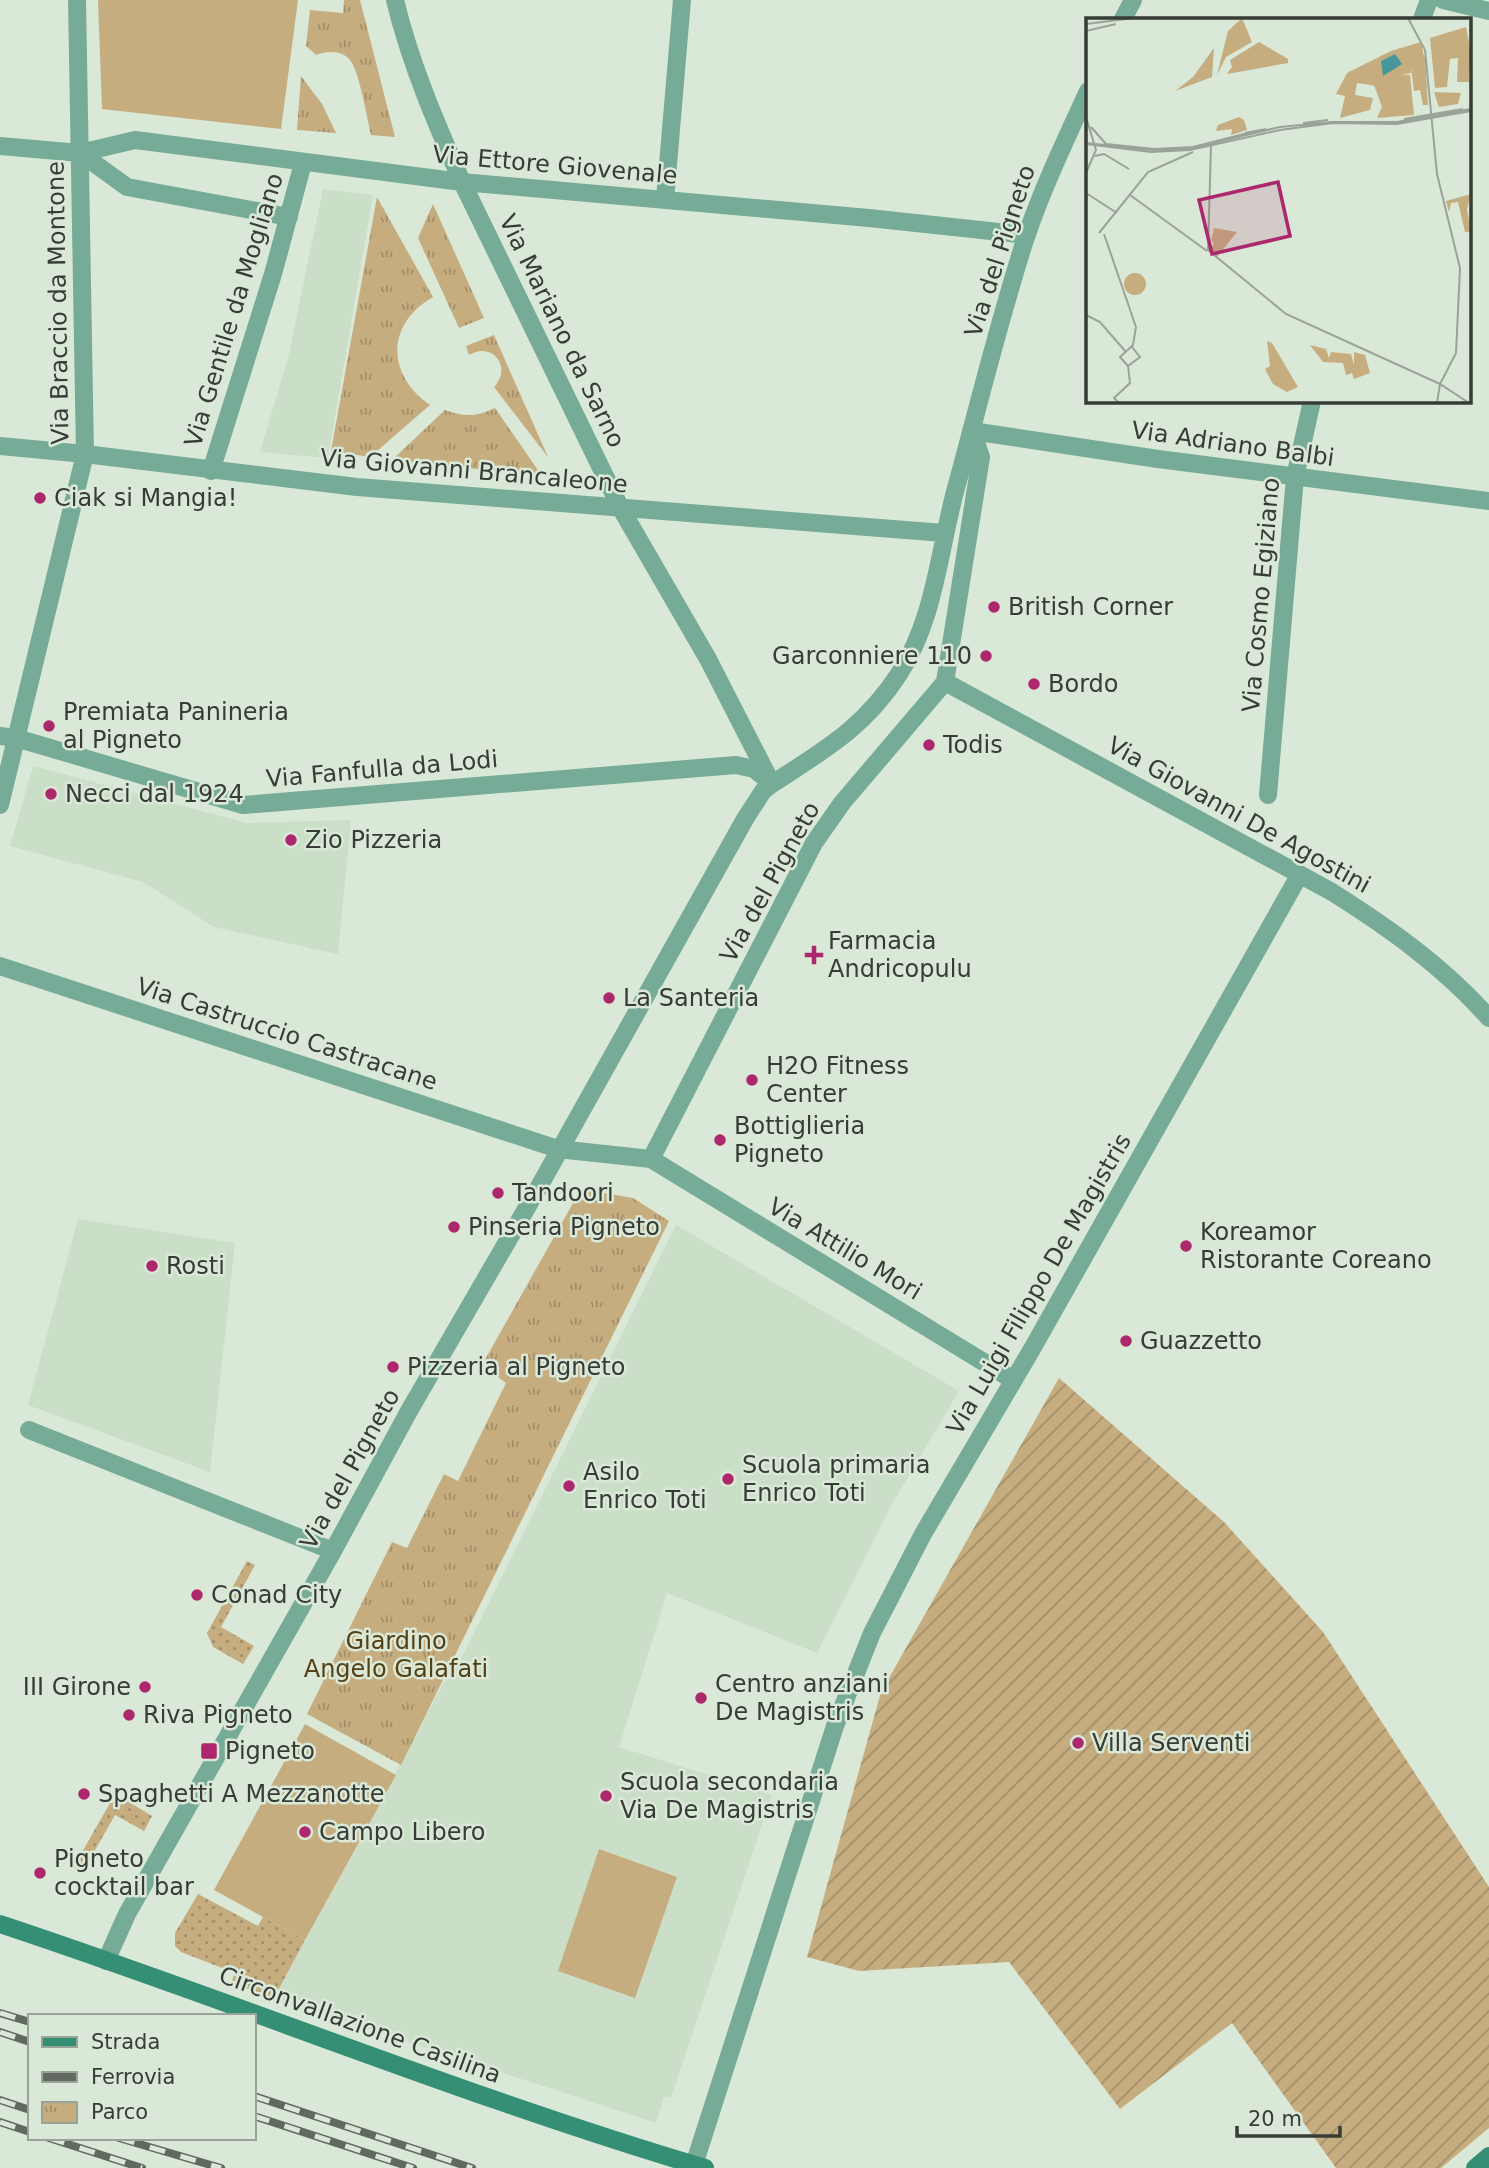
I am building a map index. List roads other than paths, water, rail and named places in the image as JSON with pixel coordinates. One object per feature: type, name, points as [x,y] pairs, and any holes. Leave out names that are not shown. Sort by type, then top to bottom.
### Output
[{"type":"main road","name":"Circonvallazione Casilina","points":[[0,1924],[253,2014]]},
{"type":"main road","name":"Circonvallazione Casilina","points":[[256,2015],[409,2070],[699,2166]]},
{"type":"main road","points":[[1475,2168],[1489,2156]]},
{"type":"street","name":"Via Braccio da Montone","points":[[0,805],[8,737],[85,454],[77,0]]},
{"type":"street","name":"Via Mariano da Sarno","points":[[395,0],[419,78],[442,140],[462,183],[620,507],[708,659],[772,784]]},
{"type":"street","points":[[664,200],[682,0]]},
{"type":"street","points":[[1124,18],[1133,0]]},
{"type":"street","points":[[1422,18],[1429,0]]},
{"type":"street","points":[[1443,0],[1480,6]]},
{"type":"street","name":"Via del Pigneto","points":[[106,1961],[127,1914],[745,819],[772,784],[857,726],[899,674],[924,622],[944,533],[996,336],[1027,235],[1055,163],[1086,95]]},
{"type":"street","name":"Via Ettore Giovenale","points":[[0,146],[80,153],[135,140],[462,183],[869,218],[1027,235]]},
{"type":"street","points":[[80,153],[127,187],[289,217]]},
{"type":"street","name":"Via Gentile da Mogliano","points":[[211,471],[303,163]]},
{"type":"street","name":"Via Cosmo Egiziano","points":[[1268,795],[1295,477],[1312,402]]},
{"type":"street","name":"Via del Pigneto","points":[[651,1159],[814,843],[842,803],[945,682],[981,457],[972,431]]},
{"type":"street","name":"Via Adriano Balbi","points":[[972,431],[1158,460],[1489,500]]},
{"type":"street","name":"Via Giovanni Brancaleone","points":[[0,446],[357,488],[944,533]]},
{"type":"street","name":"Via Giovanni De Agostini","points":[[945,682],[1300,874],[1367,914],[1425,957],[1473,999],[1489,1018]]},
{"type":"street","name":"Via Fanfulla da Lodi","points":[[8,737],[243,805],[736,765],[754,769],[772,784]]},
{"type":"street","name":"Via Luigi Filippo De Magistris","points":[[699,2166],[835,1727],[861,1657],[906,1565],[1300,874]]},
{"type":"street","name":"Via Castruccio Castracane","points":[[0,965],[558,1149]]},
{"type":"street","points":[[558,1149],[651,1159]]},
{"type":"street","name":"Via Attilio Mori","points":[[651,1159],[1013,1380]]},
{"type":"street","points":[[29,1430],[333,1551]]},
{"type":"railway","points":[[0,2013],[28,2021]]},
{"type":"railway","points":[[0,2032],[28,2041]]},
{"type":"railway","points":[[256,2097],[472,2168]]},
{"type":"railway","points":[[0,2100],[28,2109]]},
{"type":"railway","points":[[256,2117],[413,2168]]},
{"type":"railway","points":[[0,2122],[28,2131]]},
{"type":"railway","points":[[55,2140],[142,2168]]},
{"type":"railway","points":[[126,2140],[221,2168]]},
{"type":"place","name":"Ciak si Mangia!","points":[[40,498]]},
{"type":"place","name":"British Corner","points":[[994,607]]},
{"type":"place","name":"Garconniere 110","points":[[986,656]]},
{"type":"place","name":"Bordo","points":[[1034,684]]},
{"type":"place","name":"Premiata Panineria al Pigneto","points":[[49,726]]},
{"type":"place","name":"Todis","points":[[929,745]]},
{"type":"place","name":"Necci dal 1924","points":[[51,794]]},
{"type":"place","name":"Zio Pizzeria","points":[[291,840]]},
{"type":"place","name":"Farmacia Andricopulu","points":[[814,955]]},
{"type":"place","name":"La Santeria","points":[[609,998]]},
{"type":"place","name":"H2O Fitness Center","points":[[752,1080]]},
{"type":"place","name":"Bottiglieria Pigneto","points":[[720,1140]]},
{"type":"place","name":"Tandoori","points":[[498,1193]]},
{"type":"place","name":"Pinseria Pigneto","points":[[454,1227]]},
{"type":"place","name":"Koreamor Ristorante Coreano","points":[[1186,1246]]},
{"type":"place","name":"Rosti","points":[[152,1266]]},
{"type":"place","name":"Guazzetto","points":[[1126,1341]]},
{"type":"place","name":"Pizzeria al Pigneto","points":[[393,1367]]},
{"type":"place","name":"Scuola primaria Enrico Toti","points":[[728,1479]]},
{"type":"place","name":"Asilo Enrico Toti","points":[[569,1486]]},
{"type":"place","name":"Conad City","points":[[197,1595]]},
{"type":"place","name":"III Girone","points":[[145,1687]]},
{"type":"place","name":"Centro anziani De Magistris","points":[[701,1698]]},
{"type":"place","name":"Riva Pigneto","points":[[129,1715]]},
{"type":"place","name":"Villa Serventi","points":[[1078,1743]]},
{"type":"place","name":"Pigneto","points":[[209,1751]]},
{"type":"place","name":"Spaghetti A Mezzanotte","points":[[84,1794]]},
{"type":"place","name":"Scuola secondaria Via De Magistris","points":[[606,1796]]},
{"type":"place","name":"Campo Libero","points":[[305,1832]]},
{"type":"place","name":"Pigneto cocktail bar","points":[[40,1873]]},
{"type":"park label","name":"Giardino Angelo Galafati","points":[[396,1655]]}]
